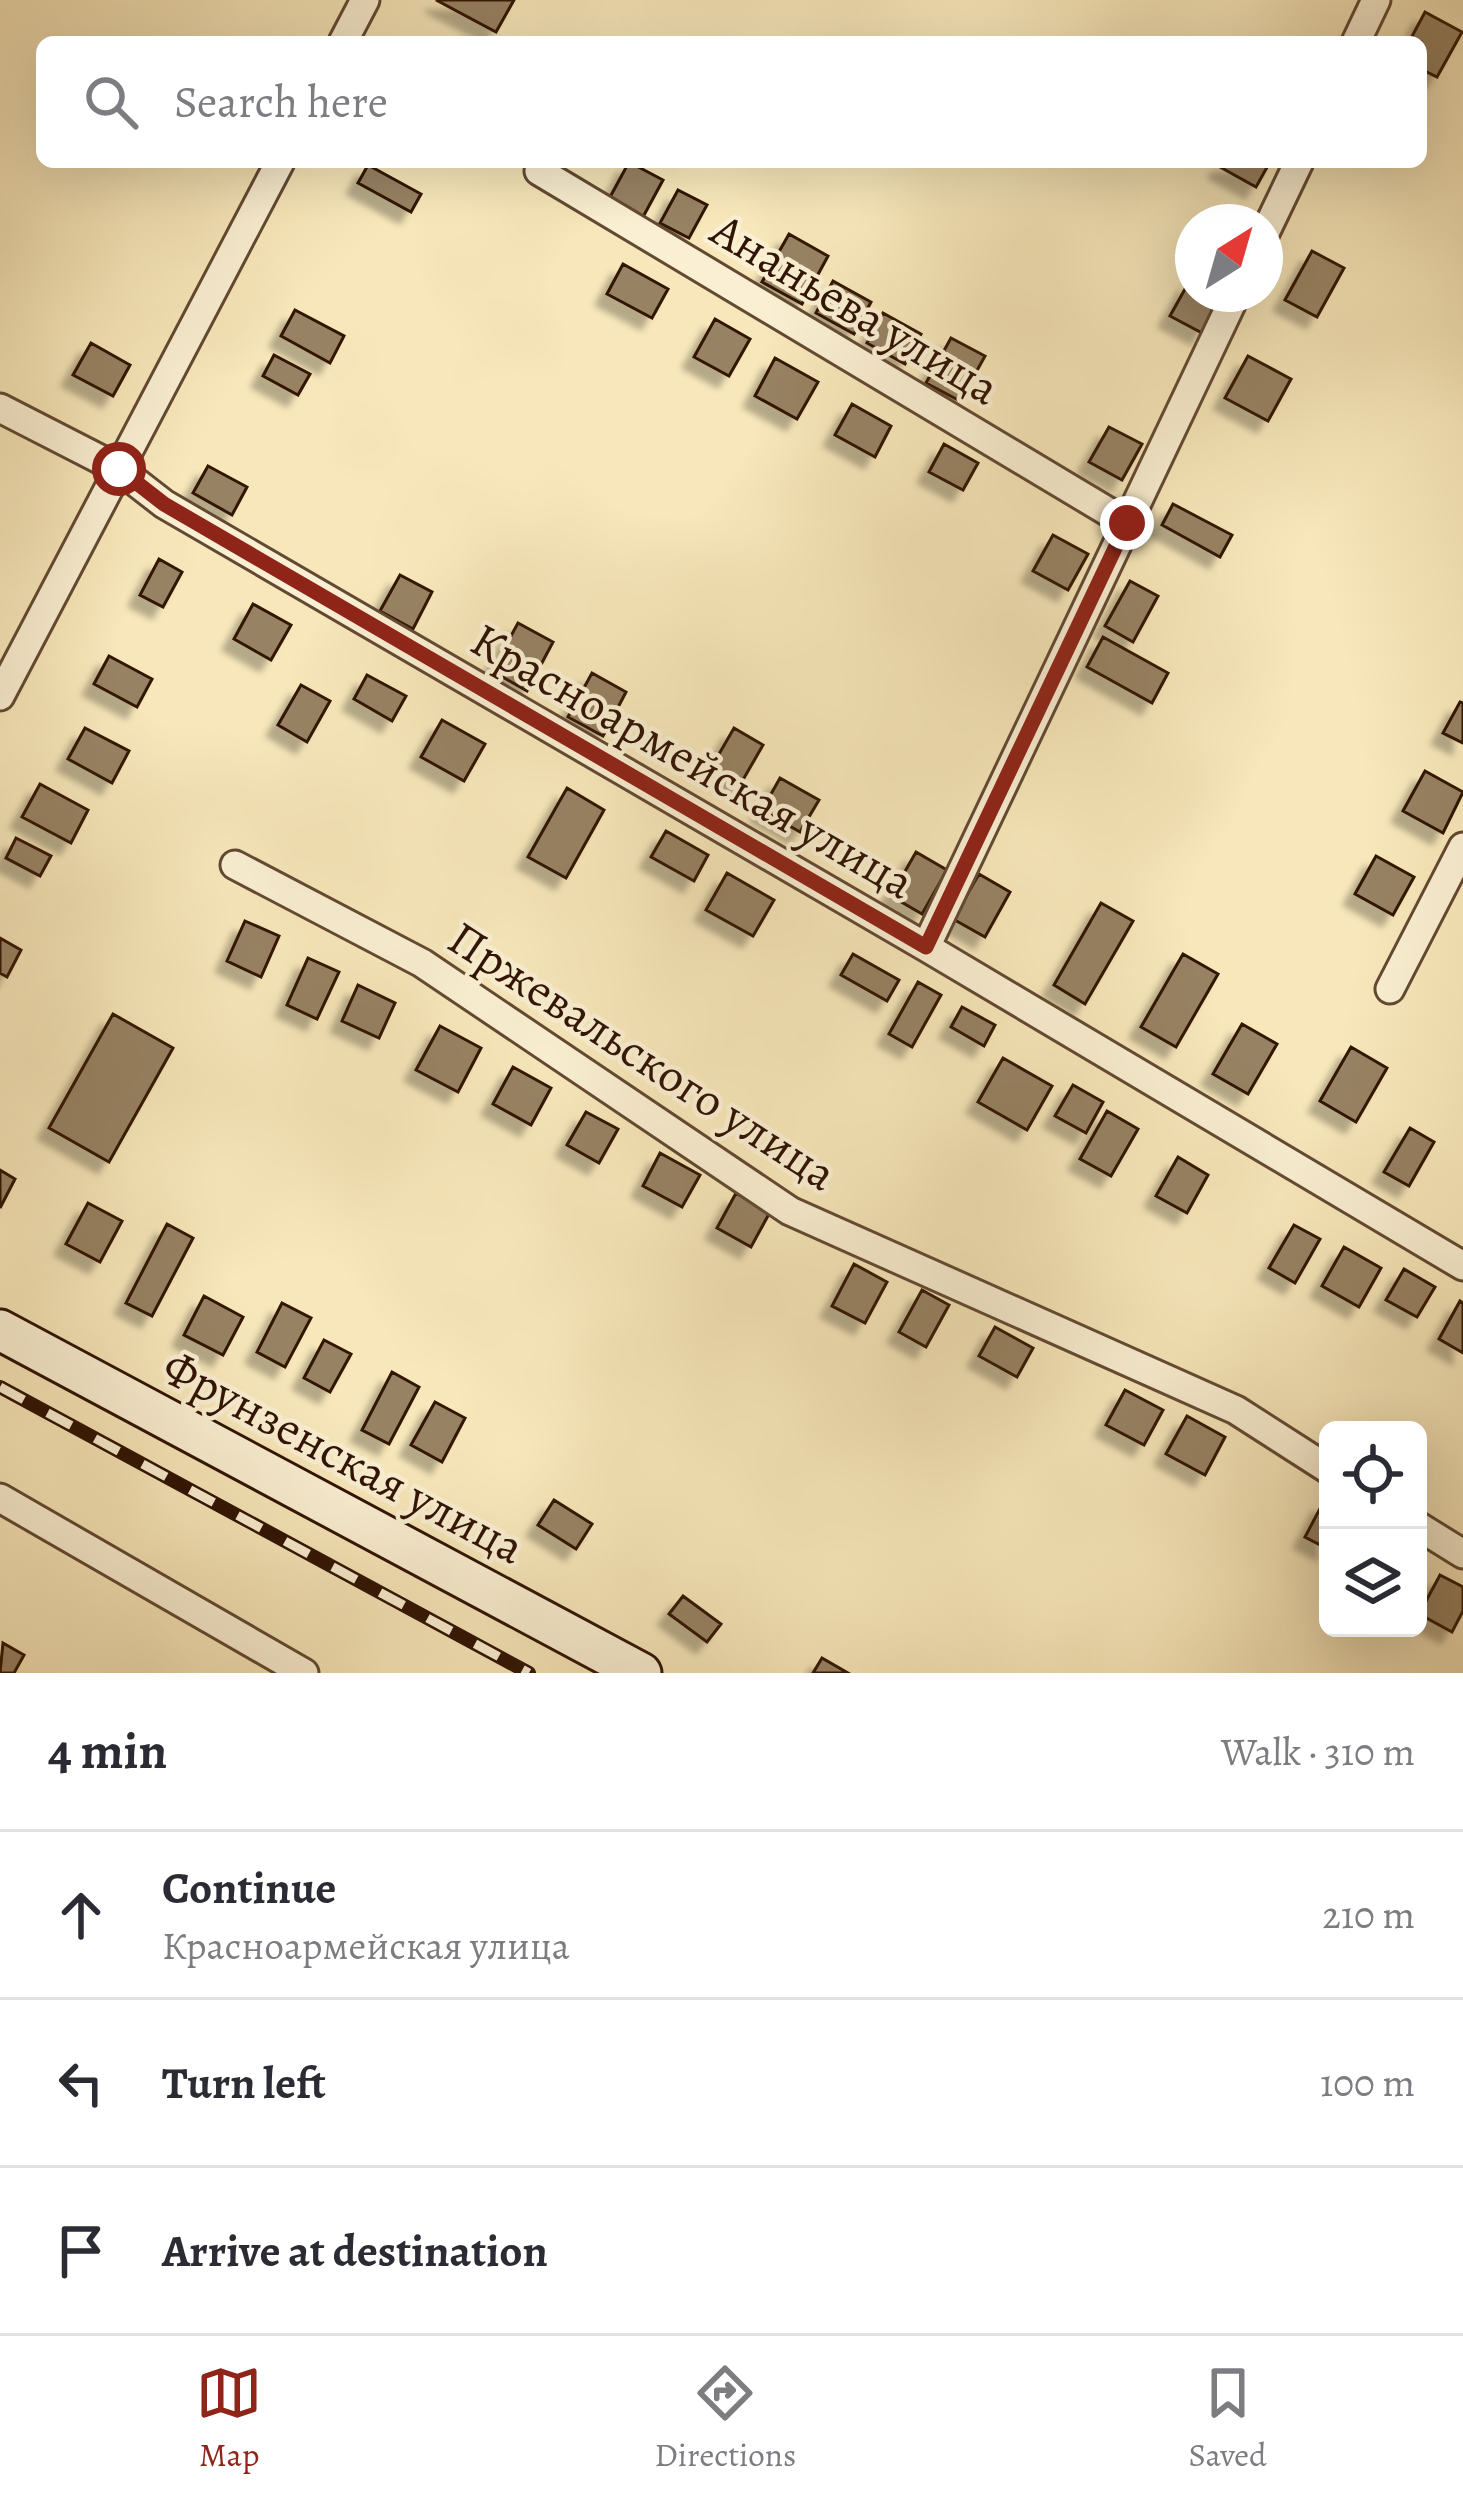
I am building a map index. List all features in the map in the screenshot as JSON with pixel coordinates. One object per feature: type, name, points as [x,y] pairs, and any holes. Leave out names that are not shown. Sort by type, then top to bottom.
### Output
[{"type":"street","points":[[346,36],[365,0]]},
{"type":"street","points":[[1359,36],[1376,0]]},
{"type":"street","points":[[0,696],[277,168]]},
{"type":"street","points":[[1279,204],[1296,168]]},
{"type":"street","name":"Ананьева улица","points":[[539,171],[1127,523]]},
{"type":"street","points":[[926,947],[1227,312]]},
{"type":"street","name":"Красноармейская улица","points":[[0,408],[119,469],[164,504],[1463,1266]]},
{"type":"street","points":[[1390,989],[1463,847]]},
{"type":"street","name":"Пржевальского улица","points":[[235,865],[422,963],[790,1211],[1236,1410],[1319,1463]]},
{"type":"street","name":"Фрунзенская улица","points":[[0,1330],[640,1673]]},
{"type":"street","points":[[0,1498],[304,1673]]},
{"type":"street","points":[[1423,1529],[1463,1554]]},
{"type":"building","points":[[436,0],[514,0],[496,32]]},
{"type":"building","points":[[1425,12],[1462,32],[1437,77],[1427,72],[1427,36],[1412,36]]},
{"type":"building","points":[[366,168],[373,168],[421,194],[411,212],[358,183]]},
{"type":"building","points":[[626,168],[640,168],[663,180],[643,217],[609,199]]},
{"type":"building","points":[[1222,168],[1267,168],[1256,187]]},
{"type":"building","points":[[678,190],[707,205],[689,238],[660,223]]},
{"type":"building","points":[[789,234],[828,256],[802,304],[762,282]]},
{"type":"building","points":[[1312,251],[1344,268],[1317,317],[1285,300]]},
{"type":"building","points":[[623,264],[668,289],[652,318],[607,294]]},
{"type":"building","points":[[833,281],[871,302],[854,334],[816,313]]},
{"type":"building","points":[[1175,307],[1175,312],[1213,312],[1202,333],[1170,316]]},
{"type":"building","points":[[295,310],[344,336],[330,363],[281,336]]},
{"type":"building","points":[[883,313],[921,334],[905,364],[867,343]]},
{"type":"building","points":[[715,319],[750,339],[729,376],[694,357]]},
{"type":"building","points":[[951,338],[985,356],[960,401],[926,383]]},
{"type":"building","points":[[91,343],[130,365],[113,396],[73,375]]},
{"type":"building","points":[[274,355],[310,374],[298,395],[263,376]]},
{"type":"building","points":[[1248,356],[1291,379],[1268,421],[1225,398]]},
{"type":"building","points":[[775,358],[818,382],[797,419],[755,396]]},
{"type":"building","points":[[852,404],[891,426],[875,457],[835,435]]},
{"type":"building","points":[[1109,427],[1142,444],[1122,480],[1089,462]]},
{"type":"building","points":[[944,444],[978,463],[963,490],[929,472]]},
{"type":"building","points":[[208,466],[247,487],[232,515],[193,493]]},
{"type":"building","points":[[1173,504],[1232,535],[1220,557],[1162,525]]},
{"type":"building","points":[[1053,535],[1088,554],[1068,590],[1033,571]]},
{"type":"building","points":[[159,559],[182,572],[163,607],[140,595]]},
{"type":"building","points":[[400,575],[432,592],[413,629],[380,611]]},
{"type":"building","points":[[1130,581],[1158,596],[1133,642],[1105,626]]},
{"type":"building","points":[[253,604],[291,625],[271,660],[234,639]]},
{"type":"building","points":[[518,623],[553,642],[527,691],[492,671]]},
{"type":"building","points":[[1103,637],[1168,673],[1152,703],[1087,667]]},
{"type":"building","points":[[109,656],[152,679],[137,707],[94,684]]},
{"type":"building","points":[[592,673],[626,692],[603,736],[568,717]]},
{"type":"building","points":[[367,675],[406,696],[392,721],[354,699]]},
{"type":"building","points":[[301,685],[330,701],[307,742],[278,725]]},
{"type":"building","points":[[1463,703],[1463,743],[1443,733]]},
{"type":"building","points":[[442,720],[485,744],[464,781],[421,757]]},
{"type":"building","points":[[85,728],[129,751],[112,783],[68,759]]},
{"type":"building","points":[[734,728],[763,745],[740,785],[711,768]]},
{"type":"building","points":[[1425,771],[1463,792],[1443,833],[1403,811]]},
{"type":"building","points":[[780,778],[819,800],[800,832],[762,810]]},
{"type":"building","points":[[40,784],[88,810],[71,843],[22,817]]},
{"type":"building","points":[[567,788],[604,810],[566,878],[528,857]]},
{"type":"building","points":[[666,831],[708,855],[694,881],[651,857]]},
{"type":"building","points":[[16,838],[51,856],[40,876],[6,858]]},
{"type":"building","points":[[916,852],[947,870],[922,914],[891,896]]},
{"type":"building","points":[[1376,856],[1414,877],[1393,915],[1355,894]]},
{"type":"building","points":[[727,873],[774,900],[753,936],[706,910]]},
{"type":"building","points":[[979,874],[1010,892],[985,937],[953,919]]},
{"type":"building","points":[[1101,903],[1133,921],[1085,1004],[1054,985]]},
{"type":"building","points":[[245,921],[279,936],[261,977],[227,961]]},
{"type":"building","points":[[0,938],[21,950],[7,977],[0,973]]},
{"type":"building","points":[[853,954],[899,980],[887,1001],[841,975]]},
{"type":"building","points":[[1183,954],[1218,974],[1176,1047],[1141,1027]]},
{"type":"building","points":[[308,958],[339,972],[317,1019],[287,1005]]},
{"type":"building","points":[[918,982],[941,995],[912,1047],[889,1034]]},
{"type":"building","points":[[358,985],[395,1003],[379,1038],[342,1021]]},
{"type":"building","points":[[962,1007],[995,1025],[984,1046],[951,1027]]},
{"type":"building","points":[[113,1014],[173,1048],[109,1162],[49,1128]]},
{"type":"building","points":[[1242,1024],[1277,1044],[1248,1094],[1213,1074]]},
{"type":"building","points":[[440,1026],[481,1048],[458,1092],[416,1070]]},
{"type":"building","points":[[1351,1047],[1387,1068],[1356,1122],[1320,1101]]},
{"type":"building","points":[[1003,1058],[1052,1086],[1027,1130],[978,1102]]},
{"type":"building","points":[[513,1067],[551,1088],[531,1125],[493,1104]]},
{"type":"building","points":[[1073,1085],[1103,1102],[1086,1133],[1055,1116]]},
{"type":"building","points":[[1107,1111],[1138,1129],[1111,1176],[1080,1159]]},
{"type":"building","points":[[586,1112],[618,1129],[599,1163],[567,1145]]},
{"type":"building","points":[[1410,1128],[1434,1142],[1409,1186],[1384,1172]]},
{"type":"building","points":[[660,1153],[700,1175],[682,1207],[643,1186]]},
{"type":"building","points":[[1178,1157],[1208,1175],[1187,1213],[1156,1196]]},
{"type":"building","points":[[0,1170],[15,1179],[0,1208]]},
{"type":"building","points":[[736,1193],[770,1212],[751,1247],[717,1228]]},
{"type":"building","points":[[88,1203],[122,1221],[100,1262],[66,1244]]},
{"type":"building","points":[[167,1224],[193,1238],[152,1316],[126,1303]]},
{"type":"building","points":[[1294,1225],[1320,1239],[1295,1283],[1269,1268]]},
{"type":"building","points":[[1344,1247],[1381,1268],[1359,1307],[1322,1286]]},
{"type":"building","points":[[854,1264],[887,1282],[865,1323],[832,1306]]},
{"type":"building","points":[[1404,1269],[1435,1287],[1417,1317],[1386,1300]]},
{"type":"building","points":[[922,1290],[949,1305],[926,1347],[899,1332]]},
{"type":"building","points":[[204,1296],[243,1317],[223,1355],[184,1335]]},
{"type":"building","points":[[1460,1301],[1463,1303],[1463,1353],[1439,1339]]},
{"type":"building","points":[[282,1303],[311,1318],[285,1367],[257,1352]]},
{"type":"building","points":[[995,1327],[1033,1348],[1017,1377],[979,1356]]},
{"type":"building","points":[[324,1340],[351,1354],[330,1392],[304,1378]]},
{"type":"building","points":[[392,1372],[419,1387],[389,1444],[362,1430]]},
{"type":"building","points":[[1125,1390],[1163,1410],[1144,1445],[1106,1425]]},
{"type":"building","points":[[435,1402],[465,1418],[442,1462],[411,1445]]},
{"type":"building","points":[[1187,1416],[1225,1437],[1205,1475],[1166,1454]]},
{"type":"building","points":[[554,1500],[592,1524],[576,1549],[538,1525]]},
{"type":"building","points":[[1319,1510],[1319,1544],[1305,1537]]},
{"type":"building","points":[[1440,1575],[1463,1587],[1463,1611],[1452,1632],[1427,1618],[1427,1599]]},
{"type":"building","points":[[683,1596],[721,1624],[707,1642],[669,1614]]},
{"type":"building","points":[[3,1643],[24,1655],[14,1673],[0,1673]]},
{"type":"building","points":[[822,1658],[848,1673],[813,1673]]},
{"type":"railway","points":[[0,1387],[529,1673]]},
{"type":"route","points":[[119,469],[164,504],[926,947],[1127,523]]}]
